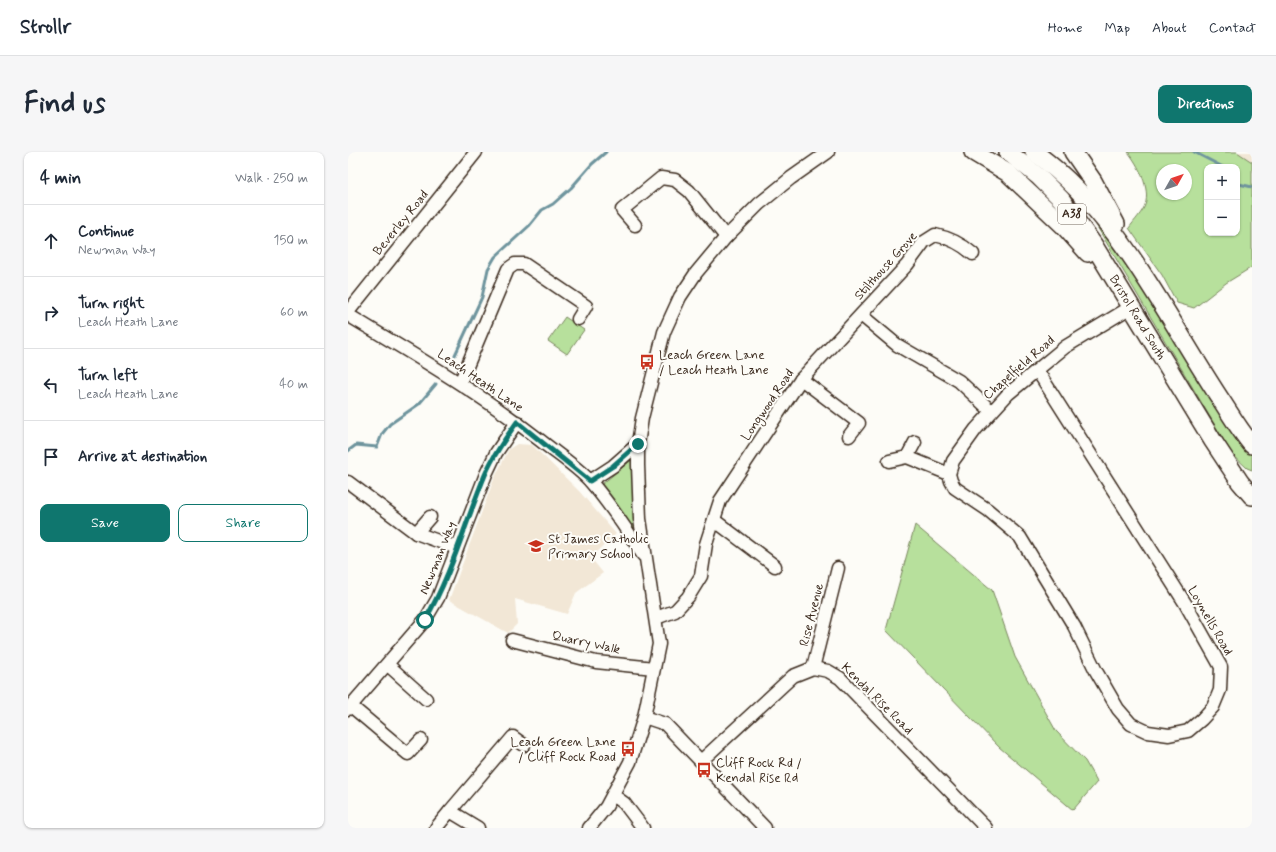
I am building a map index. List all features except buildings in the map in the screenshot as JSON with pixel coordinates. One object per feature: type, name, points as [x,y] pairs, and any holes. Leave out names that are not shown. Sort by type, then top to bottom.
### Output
[{"type":"highway","points":[[973,152],[1008,173],[1064,226],[1121,288]]},
{"type":"highway","name":"Bristol Road South","points":[[1008,152],[1039,178],[1061,200],[1093,244],[1121,288],[1131,307],[1246,483],[1252,496]]},
{"type":"highway","name":"Bristol Road South","points":[[1034,152],[1049,163],[1088,202],[1129,251],[1212,387],[1252,445]]},
{"type":"highway","points":[[1074,153],[1093,181],[1129,251]]},
{"type":"street","name":"Beverley Road","points":[[348,312],[476,152]]},
{"type":"street","points":[[589,828],[606,808],[630,762],[644,717],[659,644],[640,520],[638,444],[649,387],[664,332],[680,297],[696,273],[726,237],[759,204],[791,178],[828,152]]},
{"type":"street","points":[[635,225],[622,210],[661,178],[675,180],[689,191],[726,237]]},
{"type":"street","name":"Stilthouse Grove","points":[[861,315],[907,265],[924,242],[935,235],[948,238],[963,245],[973,254]]},
{"type":"street","points":[[460,383],[508,269],[515,264],[524,264],[586,306],[578,319]]},
{"type":"street","name":"Chapelfield Road","points":[[949,474],[953,461],[991,411],[1008,394],[1080,337],[1131,307]]},
{"type":"street","name":"Leach Heath Lane","points":[[348,315],[460,383],[517,422],[590,481],[619,519],[646,560]]},
{"type":"street","points":[[861,315],[897,345],[959,381],[991,411]]},
{"type":"street","name":"Longwood Road","points":[[656,618],[675,611],[688,597],[700,576],[706,544],[720,501],[801,379],[861,315]]},
{"type":"street","name":"Loynells Road","points":[[949,474],[955,488],[988,510],[1020,536],[1059,600],[1118,709],[1131,724],[1148,732],[1170,735],[1188,731],[1202,719],[1213,707],[1220,690],[1220,667],[1185,603],[1037,370]]},
{"type":"street","points":[[801,379],[859,423],[849,436]]},
{"type":"street","name":"Newman Way","points":[[349,708],[388,665],[425,620],[444,586],[486,474],[496,453],[517,422]]},
{"type":"street","points":[[907,457],[915,442]]},
{"type":"street","points":[[590,481],[613,466],[638,444]]},
{"type":"street","points":[[890,461],[907,457],[949,474]]},
{"type":"street","points":[[348,482],[416,533],[458,548]]},
{"type":"street","points":[[416,533],[430,516]]},
{"type":"street","points":[[714,520],[775,566]]},
{"type":"street","name":"Rise Avenue","points":[[813,668],[838,568]]},
{"type":"street","name":"Quarry Walk","points":[[512,640],[596,662],[654,668]]},
{"type":"street","points":[[388,665],[426,700]]},
{"type":"street","points":[[702,761],[793,676],[813,668]]},
{"type":"street","name":"Kendal Rise Road","points":[[813,668],[828,671],[840,678],[986,828]]},
{"type":"street","points":[[349,708],[408,754],[421,740]]},
{"type":"street","points":[[644,717],[665,724],[765,828]]},
{"type":"street","points":[[436,828],[513,737],[524,745]]},
{"type":"street","points":[[614,795],[624,803],[643,828]]},
{"type":"street","points":[[450,811],[478,828]]},
{"type":"shaded area","points":[[1237,152],[1252,152],[1252,162]]},
{"type":"shaded area","name":"St James Catholic Primary School","points":[[517,444],[532,445],[579,491],[616,534],[591,558],[603,573],[576,593],[567,614],[515,599],[517,624],[508,633],[449,600],[494,479],[509,449]]},
{"type":"green space","points":[[1128,152],[1237,152],[1252,162],[1252,267],[1226,283],[1194,308],[1177,303],[1162,275],[1129,228],[1145,205],[1145,184],[1139,170]]},
{"type":"green space","points":[[1096,225],[1124,257],[1252,456],[1252,470],[1247,468],[1232,454]]},
{"type":"green space","points":[[565,317],[584,330],[567,354],[548,341]]},
{"type":"green space","points":[[634,458],[637,537],[613,498],[602,484]]},
{"type":"green space","points":[[915,525],[992,590],[1015,657],[1056,731],[1085,761],[1097,782],[1073,810],[999,747],[886,630]]},
{"type":"waterway","points":[[455,355],[482,297],[488,269],[495,257],[529,226],[542,210],[553,204],[571,188],[592,164],[606,152]]},
{"type":"waterway","points":[[1194,152],[1217,164]]},
{"type":"waterway","points":[[1240,184],[1252,187]]},
{"type":"waterway","points":[[348,451],[356,445],[377,447],[382,434],[390,424],[419,404],[436,384]]},
{"type":"place","name":"Leach Green Lane / Leach Heath Lane","points":[[647,362]]},
{"type":"place","name":"St James Catholic Primary School","points":[[536,546]]},
{"type":"place","name":"Leach Green Lane / Cliff Rock Road","points":[[628,749]]},
{"type":"place","name":"Cliff Rock Rd / Kendal Rise Rd","points":[[704,770]]},
{"type":"route","points":[[425,620],[444,586],[486,474],[496,453],[517,422],[590,481],[613,466],[638,444]]}]
